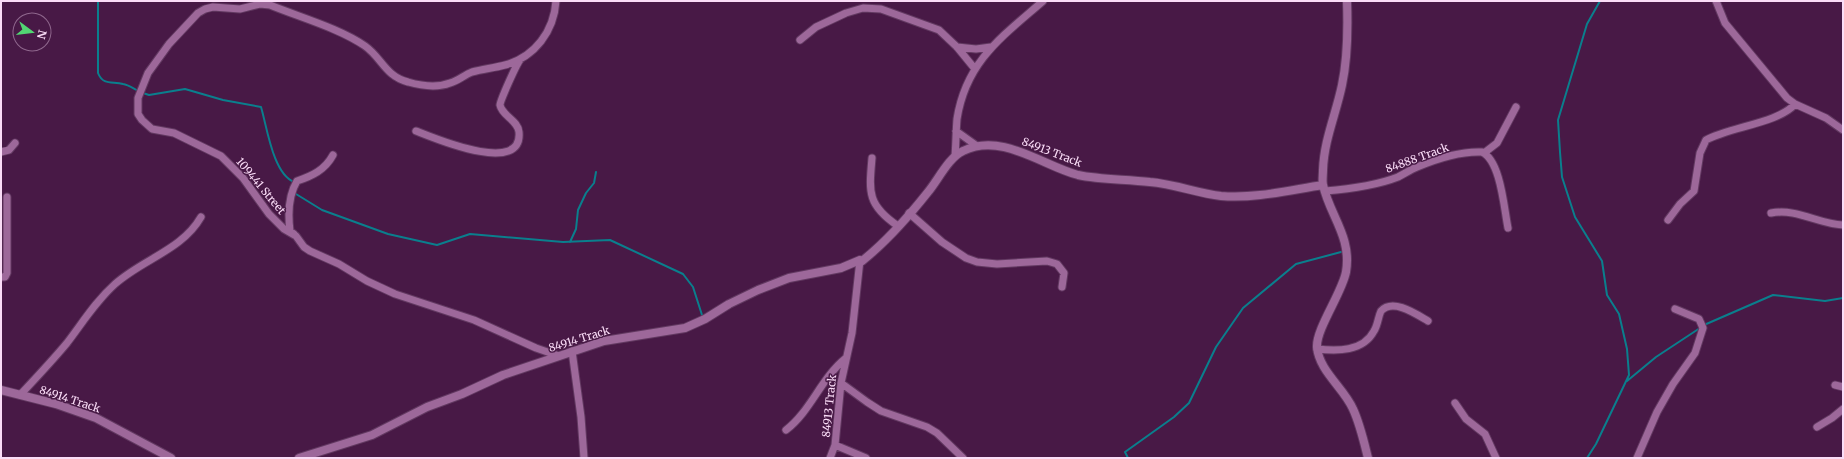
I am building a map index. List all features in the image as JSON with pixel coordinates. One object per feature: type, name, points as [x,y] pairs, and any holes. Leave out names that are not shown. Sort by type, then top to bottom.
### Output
[{"type":"street","name":"109441 Street","points":[[556,1],[552,25],[544,38],[520,59],[504,66],[470,73],[450,83],[440,86],[426,86],[407,82],[392,75],[370,50],[356,41],[327,27],[270,5],[260,4],[240,9],[205,8],[198,13],[169,44],[148,74],[138,98],[138,114],[147,126],[152,129],[174,133],[221,156],[243,178],[270,214],[284,229],[296,236],[304,247],[310,251],[339,264],[367,281],[395,294],[474,320],[536,348],[559,356]]},
{"type":"street","points":[[955,156],[958,118],[963,98],[974,69],[991,47],[1044,1]]},
{"type":"street","points":[[1347,1],[1347,56],[1342,85],[1327,138],[1324,161],[1324,188],[1345,241],[1347,257],[1343,283],[1322,328],[1317,343],[1317,349],[1321,361],[1345,394],[1353,409],[1368,458]]},
{"type":"street","points":[[1716,1],[1725,22],[1781,92],[1795,104],[1819,114],[1843,130]]},
{"type":"street","points":[[800,40],[808,32],[827,21],[863,8],[875,8],[891,11],[933,27],[944,34],[957,47],[974,69]]},
{"type":"street","points":[[957,47],[976,49],[991,47]]},
{"type":"street","points":[[416,131],[450,144],[487,153],[503,154],[510,151],[518,142],[519,130],[500,104],[513,70],[520,59]]},
{"type":"street","points":[[1668,220],[1680,204],[1694,191],[1700,153],[1706,140],[1745,125],[1787,112],[1795,104]]},
{"type":"street","points":[[1508,228],[1495,167],[1490,158],[1484,153],[1497,143],[1516,107]]},
{"type":"street","points":[[956,131],[977,146]]},
{"type":"street","points":[[1,152],[9,150],[15,143]]},
{"type":"street","name":"84913 Track","points":[[829,458],[835,445],[841,383],[852,333],[864,258],[898,226],[928,192],[955,156],[963,151],[977,146],[995,146],[1010,149],[1044,160],[1061,169],[1089,177],[1150,182],[1221,196],[1258,195],[1324,188]]},
{"type":"street","name":"84888 Track","points":[[1324,188],[1360,187],[1378,183],[1399,176],[1416,167],[1458,155],[1477,152],[1484,153]]},
{"type":"street","points":[[296,236],[290,231],[289,222],[292,190],[297,181],[309,177],[324,167],[333,156]]},
{"type":"street","points":[[872,158],[871,194],[876,206],[884,216],[898,226]]},
{"type":"street","points":[[1,277],[7,275],[7,197]]},
{"type":"street","points":[[1772,213],[1792,212],[1830,223],[1843,225]]},
{"type":"street","points":[[909,213],[956,253],[977,262],[997,264],[1052,261],[1057,264],[1064,273],[1062,287]]},
{"type":"street","points":[[20,395],[48,365],[106,293],[136,268],[173,247],[196,227],[201,217]]},
{"type":"street","name":"84914 Track","points":[[299,458],[372,435],[427,407],[462,394],[503,375],[604,341],[685,328],[758,290],[789,278],[841,268],[864,258]]},
{"type":"street","points":[[1317,349],[1342,350],[1356,347],[1371,336],[1375,330],[1381,310],[1388,306],[1400,308],[1428,321]]},
{"type":"street","points":[[1637,458],[1657,412],[1673,384],[1695,353],[1703,328],[1699,319],[1675,309]]},
{"type":"street","points":[[572,351],[584,458]]},
{"type":"street","points":[[786,430],[806,410],[834,368],[846,358]]},
{"type":"street","points":[[841,383],[867,402],[881,410],[927,427],[937,433],[963,458]]},
{"type":"street","points":[[1835,385],[1843,387]]},
{"type":"street","name":"84914 Track","points":[[1,390],[56,404],[96,418],[171,458]]},
{"type":"street","points":[[1455,403],[1466,420],[1487,437],[1496,458]]},
{"type":"street","points":[[1817,427],[1843,409]]},
{"type":"street","points":[[835,445],[866,458]]},
{"type":"waterway","points":[[98,1],[98,73],[105,81],[119,83],[139,91]]},
{"type":"waterway","points":[[1587,458],[1596,444],[1629,375],[1627,349],[1619,314],[1607,295],[1602,261],[1575,217],[1562,177],[1560,152],[1558,120],[1587,24],[1600,1]]},
{"type":"waterway","points":[[143,93],[149,95],[185,89],[223,100],[261,107],[276,160],[281,170],[294,182]]},
{"type":"waterway","points":[[570,242],[576,229],[578,210],[586,193],[594,183],[596,172]]},
{"type":"waterway","points":[[296,194],[322,210],[388,234],[437,245],[470,234],[563,242],[610,240],[683,274],[693,287],[702,315]]},
{"type":"waterway","points":[[1128,458],[1125,452],[1174,417],[1189,403],[1216,347],[1243,308],[1296,264],[1341,252]]},
{"type":"waterway","points":[[1704,325],[1773,295],[1825,301],[1843,298]]},
{"type":"waterway","points":[[1627,381],[1656,357],[1700,328]]}]
